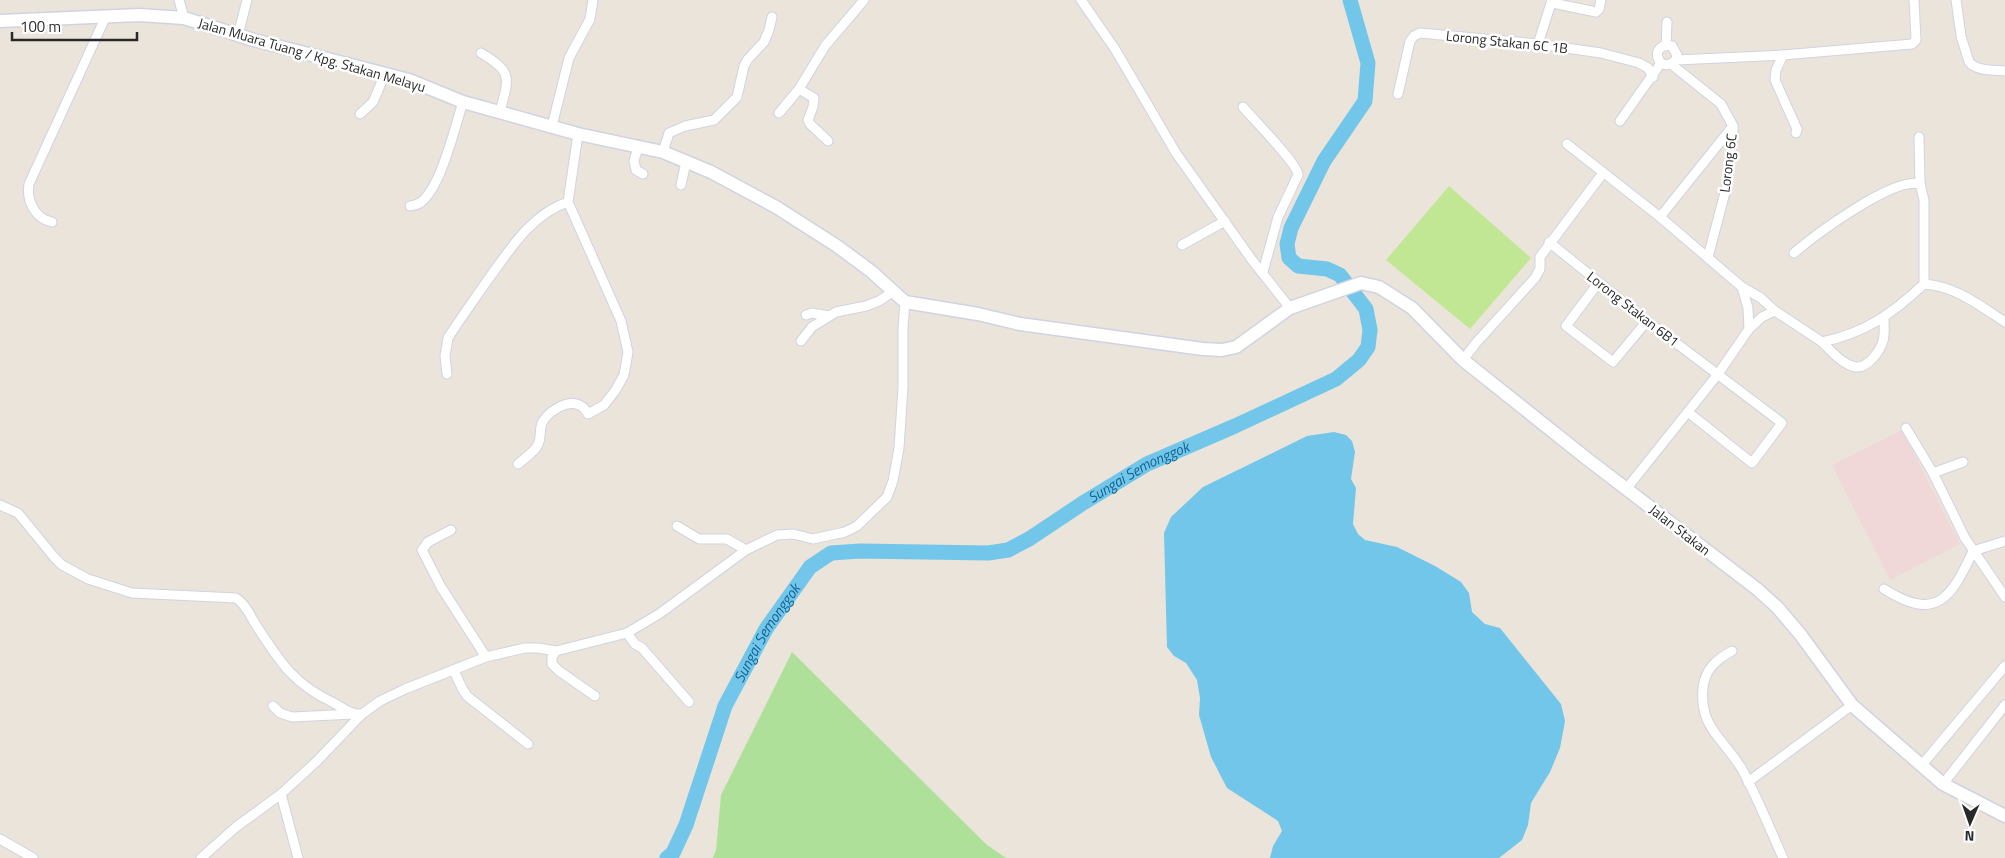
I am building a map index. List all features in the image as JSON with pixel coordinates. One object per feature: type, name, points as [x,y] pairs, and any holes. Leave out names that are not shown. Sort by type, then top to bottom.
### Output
[{"type":"main road","name":"Jalan Muara Tuang / Kpg. Stakan Melayu","points":[[0,20],[139,15],[184,18],[238,35],[409,80],[464,102],[578,134],[663,152],[711,172],[776,207],[837,246],[872,272],[905,302]]},
{"type":"main road","name":"Jalan Stakan","points":[[1290,308],[1361,283],[1379,287],[1412,308],[1463,360],[1757,589],[1777,607],[1800,634],[1852,705],[1921,766],[1943,784],[2005,816]]},
{"type":"main road","points":[[905,302],[978,314],[1020,324],[1222,350],[1236,347],[1290,308]]},
{"type":"street","points":[[179,0],[184,18]]},
{"type":"street","points":[[238,35],[247,0]]},
{"type":"street","points":[[552,126],[570,58],[590,19],[592,0]]},
{"type":"street","points":[[779,114],[800,89],[826,46],[864,0]]},
{"type":"street","points":[[1081,0],[1115,49],[1176,153],[1252,260],[1290,308]]},
{"type":"street","points":[[1538,44],[1552,2],[1596,12],[1599,10],[1601,0]]},
{"type":"street","points":[[1661,63],[1912,44],[1916,40],[1914,0]]},
{"type":"street","points":[[1956,0],[1961,36],[1969,62],[1974,67],[2005,71]]},
{"type":"street","points":[[52,222],[45,221],[28,198],[29,184],[106,16]]},
{"type":"street","points":[[663,152],[669,132],[714,120],[737,97],[744,66],[764,42],[772,16]]},
{"type":"street","points":[[1666,45],[1667,22]]},
{"type":"street","name":"Lorong Stakan 6C 1B","points":[[1398,94],[1410,41],[1420,33],[1538,44],[1601,53],[1640,63],[1648,68],[1653,77]]},
{"type":"street","points":[[1666,45],[1675,50],[1673,62]]},
{"type":"street","points":[[1661,63],[1657,58],[1657,52],[1666,45]]},
{"type":"street","points":[[481,53],[497,64],[507,76],[508,83],[500,111]]},
{"type":"street","points":[[1783,55],[1776,70],[1775,80],[1797,129],[1796,133]]},
{"type":"street","name":"Lorong 6C","points":[[1673,62],[1722,104],[1733,126],[1727,185],[1708,257]]},
{"type":"street","points":[[1620,121],[1653,77],[1661,63]]},
{"type":"street","points":[[360,114],[373,102],[385,74]]},
{"type":"street","points":[[800,89],[814,98],[808,120],[828,141]]},
{"type":"street","points":[[410,206],[420,204],[440,173],[464,102]]},
{"type":"street","points":[[1243,106],[1298,170],[1298,175],[1278,217],[1263,272]]},
{"type":"street","points":[[1660,217],[1733,126]]},
{"type":"street","points":[[518,464],[537,447],[541,439],[543,421],[550,414],[567,404],[576,403],[585,408],[588,414],[596,410],[604,405],[624,375],[628,352],[621,321],[568,202],[578,134]]},
{"type":"street","points":[[1919,137],[1920,184],[1924,200],[1924,284]]},
{"type":"street","points":[[1567,144],[1660,217],[1742,287],[1761,298],[1775,311],[1822,342],[1841,359],[1856,367],[1863,366],[1873,357],[1883,340],[1884,318]]},
{"type":"street","points":[[638,147],[634,166],[636,170],[643,174]]},
{"type":"street","points":[[681,185],[686,162]]},
{"type":"street","points":[[1463,360],[1535,278],[1540,269],[1540,257],[1549,242],[1603,173]]},
{"type":"street","points":[[1794,253],[1825,228],[1882,194],[1906,183],[1920,184]]},
{"type":"street","points":[[447,374],[445,356],[448,338],[510,249],[544,214],[568,202]]},
{"type":"street","points":[[1182,245],[1226,221]]},
{"type":"street","name":"Lorong Stakan 6B1","points":[[1549,242],[1782,423],[1752,463],[1688,412]]},
{"type":"street","points":[[1599,282],[1566,326],[1613,362],[1647,320]]},
{"type":"street","points":[[1822,342],[1849,336],[1884,318],[1924,284],[1934,285],[1962,294],[2005,322]]},
{"type":"street","points":[[1742,287],[1748,308],[1749,329]]},
{"type":"street","points":[[800,341],[812,327],[836,312],[866,306],[879,301],[894,291]]},
{"type":"street","points":[[201,858],[236,827],[281,794],[316,762],[358,714],[380,701],[486,657],[525,648],[556,651],[627,633],[659,614],[746,550],[777,535],[793,534],[813,539],[845,532],[857,526],[887,496],[893,481],[899,448],[903,387],[902,328],[905,302]]},
{"type":"street","points":[[1626,488],[1718,374],[1749,329],[1762,317],[1775,311]]},
{"type":"street","points":[[806,315],[812,313],[829,316]]},
{"type":"street","points":[[1906,428],[1933,473],[1974,551],[2005,597]]},
{"type":"street","points":[[1933,473],[1963,462]]},
{"type":"street","points":[[0,505],[18,513],[54,557],[62,564],[88,579],[132,593],[236,598],[245,605],[256,626],[291,675],[304,686],[358,714]]},
{"type":"street","points":[[677,526],[699,539],[727,539],[746,550]]},
{"type":"street","points":[[451,530],[424,544],[422,550],[441,588],[486,657]]},
{"type":"street","points":[[1884,589],[1902,600],[1916,605],[1928,605],[1940,600],[1951,591],[1974,551],[2005,541]]},
{"type":"street","points":[[627,633],[689,702]]},
{"type":"street","points":[[1732,650],[1718,658],[1709,669],[1704,681],[1702,706],[1712,730],[1733,756],[1748,782],[1783,858]]},
{"type":"street","points":[[556,651],[552,657],[552,664],[595,696]]},
{"type":"street","points":[[1921,766],[2005,666]]},
{"type":"street","points":[[454,670],[467,696],[528,744]]},
{"type":"street","points":[[1748,782],[1852,705]]},
{"type":"street","points":[[1943,784],[2005,705]]},
{"type":"street","points":[[273,706],[280,713],[292,717],[358,714]]},
{"type":"street","points":[[281,794],[298,858]]},
{"type":"street","points":[[0,840],[33,858]]},
{"type":"shaded area","points":[[1902,430],[1960,544],[1890,580],[1832,465]]},
{"type":"green space","points":[[1449,186],[1531,258],[1470,329],[1386,260]]},
{"type":"green space","points":[[792,652],[987,845],[1006,858],[713,858],[716,850],[721,795]]},
{"type":"water","points":[[1334,432],[1346,435],[1352,441],[1355,452],[1351,479],[1356,488],[1353,524],[1358,534],[1365,540],[1397,547],[1435,566],[1461,582],[1469,593],[1472,612],[1485,624],[1500,628],[1561,704],[1565,721],[1560,748],[1550,772],[1531,803],[1528,825],[1522,840],[1499,858],[1270,858],[1273,846],[1282,831],[1278,821],[1227,788],[1211,757],[1199,715],[1200,698],[1197,680],[1186,663],[1174,656],[1167,647],[1164,533],[1171,517],[1203,487],[1307,436]]},
{"type":"waterway","name":"Sungai Semonggok","points":[[667,858],[673,853],[686,825],[725,706],[766,629],[810,567],[831,553],[860,551],[988,553],[1008,550],[1029,539],[1147,464],[1336,379],[1359,360],[1368,347],[1370,330],[1366,309],[1340,275],[1327,269],[1298,266],[1289,258],[1287,244],[1291,228],[1324,161],[1365,101],[1368,63],[1350,0]]}]
